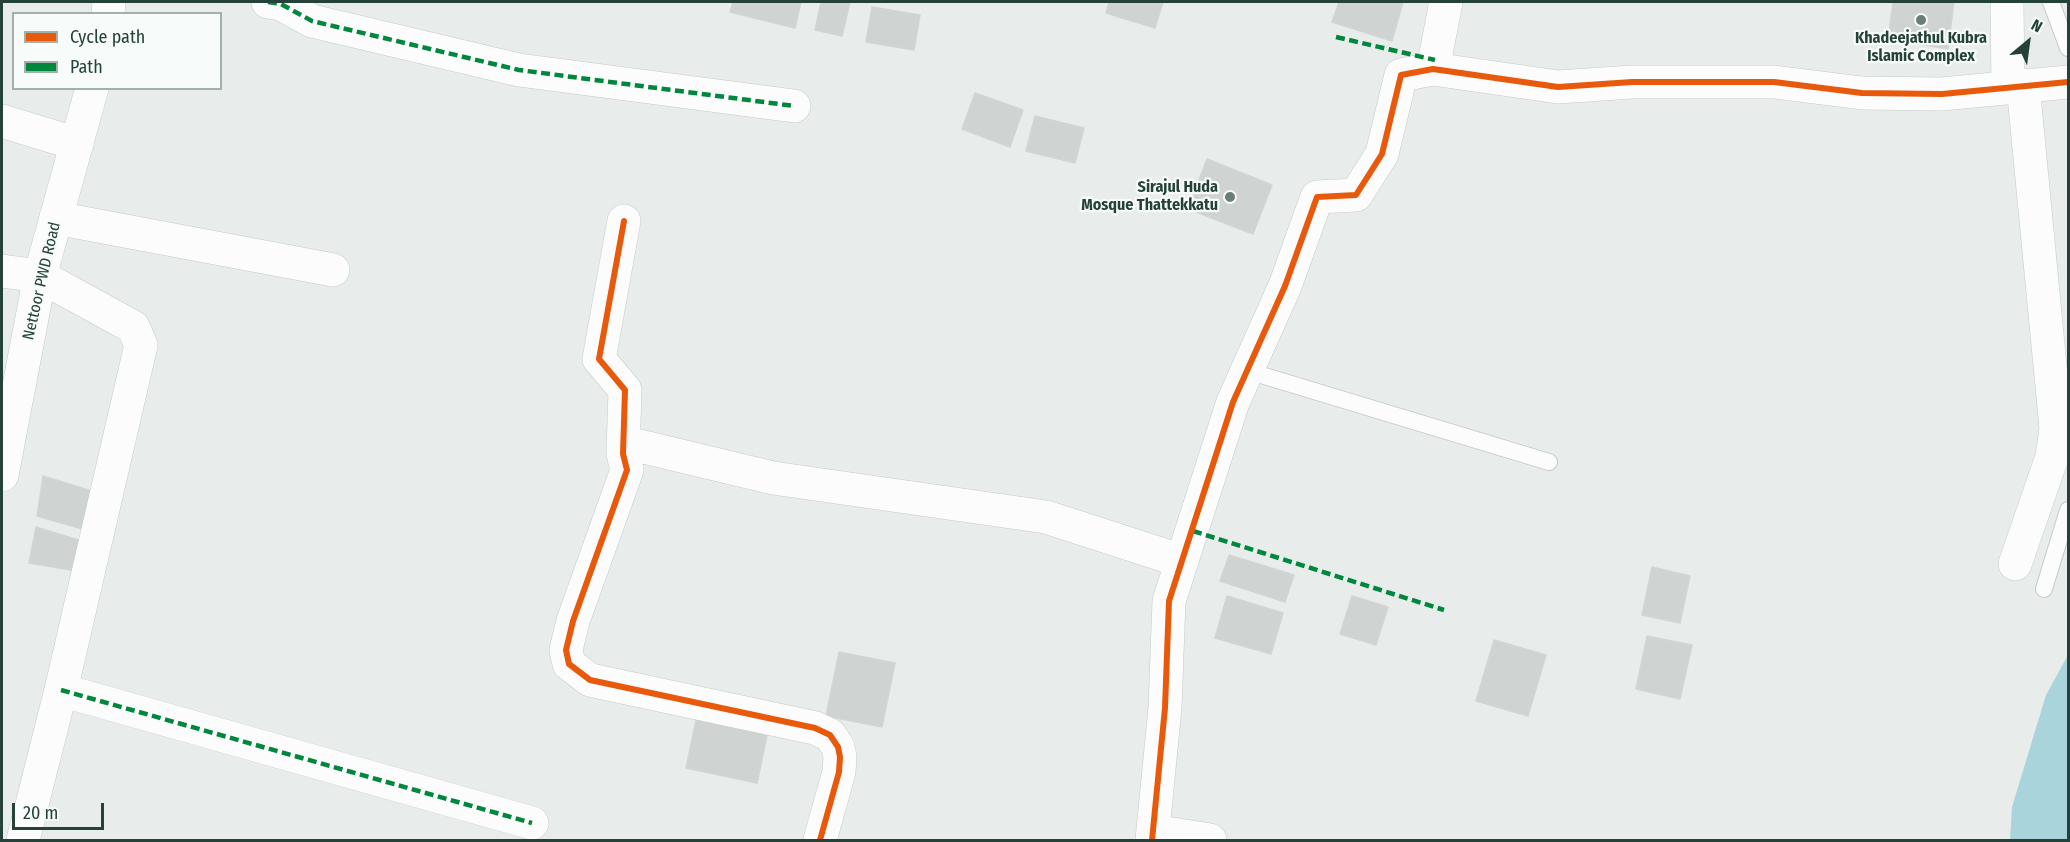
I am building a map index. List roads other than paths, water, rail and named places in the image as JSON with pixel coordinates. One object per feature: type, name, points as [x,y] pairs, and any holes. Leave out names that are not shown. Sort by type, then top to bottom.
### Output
[{"type":"street","points":[[268,2],[280,4],[312,21],[519,70],[794,106]]},
{"type":"street","points":[[1433,69],[1446,2]]},
{"type":"street","points":[[2007,2],[2056,428],[2052,457],[2015,564]]},
{"type":"street","points":[[1210,840],[1152,836],[1165,708],[1169,601],[1233,402],[1285,286],[1317,197],[1356,195],[1382,154],[1401,75],[1433,69],[1558,87],[1632,82],[1774,82],[1862,93],[1942,94],[2068,82]]},
{"type":"street","name":"Nettoor PWD Road","points":[[2,475],[5,433],[40,276],[91,90]]},
{"type":"street","points":[[2,121],[77,144]]},
{"type":"street","points":[[56,218],[333,270]]},
{"type":"street","points":[[624,221],[599,359],[625,390],[623,454],[627,470],[573,621],[566,650],[569,664],[590,680],[815,728],[830,735],[838,747],[840,757],[820,840]]},
{"type":"street","points":[[2,271],[40,276],[132,327],[141,345],[61,690],[23,840]]},
{"type":"street","points":[[623,442],[773,478],[1046,517],[1182,561]]},
{"type":"street","points":[[61,690],[532,823]]},
{"type":"lane","points":[[2051,2],[2068,48]]},
{"type":"lane","points":[[1248,371],[1549,462]]},
{"type":"lane","points":[[2044,589],[2068,510]]},
{"type":"water","points":[[2068,655],[2068,840],[2010,840],[2012,807],[2046,695]]},
{"type":"place","name":"Khadeejathul Kubra Islamic Complex","points":[[1921,20]]},
{"type":"place","name":"Sirajul Huda Mosque Thattekkatu","points":[[1230,197]]}]
